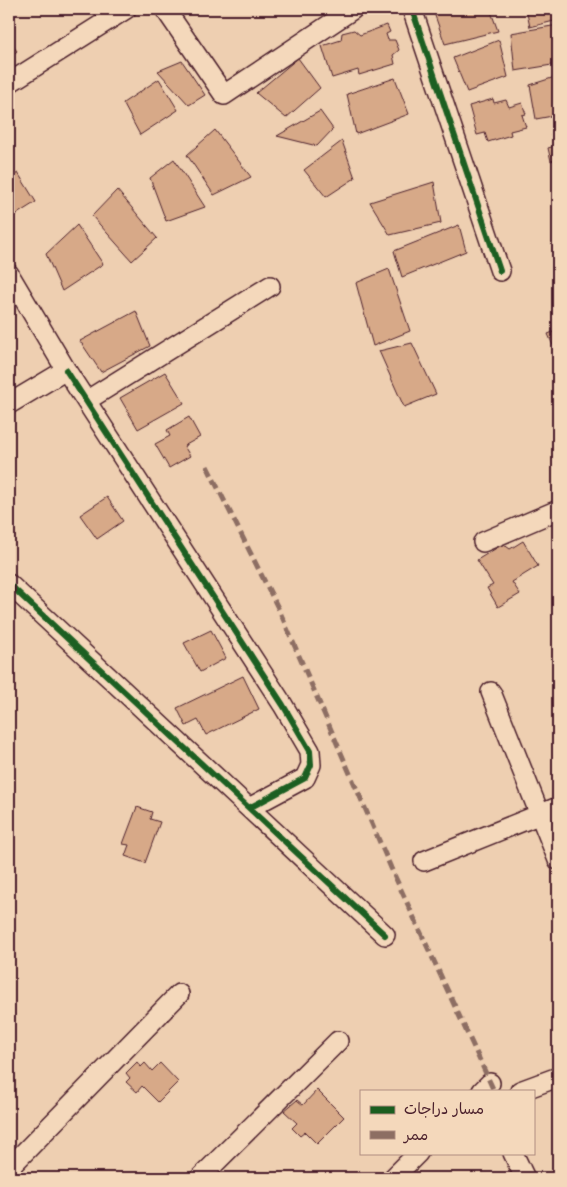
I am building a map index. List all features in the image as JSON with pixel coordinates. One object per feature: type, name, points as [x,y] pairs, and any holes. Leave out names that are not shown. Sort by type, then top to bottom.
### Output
[{"type":"street","points":[[9,83],[126,9]]},
{"type":"street","points":[[165,9],[224,95],[353,9]]},
{"type":"street","points":[[412,9],[500,271]]},
{"type":"street","points":[[11,284],[283,704],[310,751],[311,765],[305,778],[249,808]]},
{"type":"street","points":[[86,401],[270,286]]},
{"type":"street","points":[[9,404],[66,370]]},
{"type":"street","points":[[483,542],[558,510]]},
{"type":"street","points":[[9,584],[385,935]]},
{"type":"street","points":[[492,692],[558,860]]},
{"type":"street","points":[[424,861],[558,807]]},
{"type":"street","points":[[9,1168],[179,994]]},
{"type":"street","points":[[200,1178],[338,1041]]},
{"type":"street","points":[[523,1090],[558,1077]]},
{"type":"street","points":[[393,1178],[417,1154]]},
{"type":"street","points":[[513,1154],[525,1178]]},
{"type":"building","points":[[490,9],[498,31],[445,44],[433,10]]},
{"type":"building","points":[[526,9],[558,9],[558,20],[530,27]]},
{"type":"building","points":[[387,25],[390,32],[386,34],[388,40],[395,40],[399,50],[393,55],[395,64],[359,75],[358,70],[332,78],[322,46],[341,40],[342,33],[354,30],[360,35]]},
{"type":"building","points":[[558,25],[558,64],[515,71],[511,33]]},
{"type":"building","points":[[499,40],[508,77],[467,92],[453,58]]},
{"type":"building","points":[[9,41],[17,51],[9,59]]},
{"type":"building","points":[[298,58],[320,88],[286,118],[256,93]]},
{"type":"building","points":[[182,61],[205,95],[189,105],[158,71]]},
{"type":"building","points":[[558,76],[558,115],[536,119],[530,85]]},
{"type":"building","points":[[395,78],[409,114],[356,134],[347,94]]},
{"type":"building","points":[[159,79],[178,110],[140,135],[123,103]]},
{"type":"building","points":[[493,99],[494,103],[506,100],[509,107],[522,103],[526,114],[522,115],[526,127],[510,131],[511,135],[488,142],[485,133],[477,135],[469,106]]},
{"type":"building","points":[[320,111],[333,129],[317,146],[277,136]]},
{"type":"building","points":[[215,130],[251,177],[214,195],[187,155]]},
{"type":"building","points":[[558,132],[558,159],[551,161],[548,148],[555,146],[551,134]]},
{"type":"building","points":[[342,141],[355,178],[326,197],[304,170]]},
{"type":"building","points":[[174,159],[205,207],[166,221],[150,178]]},
{"type":"building","points":[[18,173],[36,202],[9,219],[9,178]]},
{"type":"building","points":[[434,182],[441,223],[390,235],[370,202]]},
{"type":"building","points":[[117,190],[157,238],[132,261],[92,216]]},
{"type":"building","points":[[77,225],[103,264],[62,291],[46,254]]},
{"type":"building","points":[[459,225],[466,251],[402,277],[394,251]]},
{"type":"building","points":[[389,269],[410,331],[373,346],[356,283]]},
{"type":"building","points":[[136,311],[150,346],[101,372],[80,341]]},
{"type":"building","points":[[558,330],[558,357],[548,334]]},
{"type":"building","points":[[412,343],[436,394],[404,407],[379,351]]},
{"type":"building","points":[[165,372],[184,403],[138,429],[120,398]]},
{"type":"building","points":[[189,417],[200,437],[184,446],[190,456],[169,468],[155,444],[170,436],[167,430]]},
{"type":"building","points":[[107,497],[123,521],[97,539],[80,515]]},
{"type":"building","points":[[523,541],[538,566],[512,582],[520,594],[498,607],[487,588],[493,585],[477,560],[503,544],[510,549]]},
{"type":"building","points":[[211,630],[226,658],[200,672],[184,643]]},
{"type":"building","points":[[243,676],[259,709],[206,735],[198,720],[186,726],[177,708]]},
{"type":"building","points":[[137,807],[152,812],[150,819],[160,822],[145,863],[125,856],[129,845],[123,844]]},
{"type":"building","points":[[137,1062],[141,1067],[145,1063],[152,1071],[160,1063],[178,1082],[158,1102],[142,1086],[137,1092],[126,1082],[130,1078],[126,1073]]},
{"type":"building","points":[[317,1090],[344,1117],[317,1144],[305,1132],[300,1136],[292,1128],[297,1123],[284,1111],[297,1100],[303,1105]]},
{"type":"marked path","points":[[207,466],[280,612],[391,868],[494,1090]]},
{"type":"cycle path","points":[[412,9],[500,271]]},
{"type":"cycle path","points":[[66,370],[283,705],[310,751],[311,765],[305,778],[249,808]]},
{"type":"cycle path","points":[[9,584],[385,935]]}]
